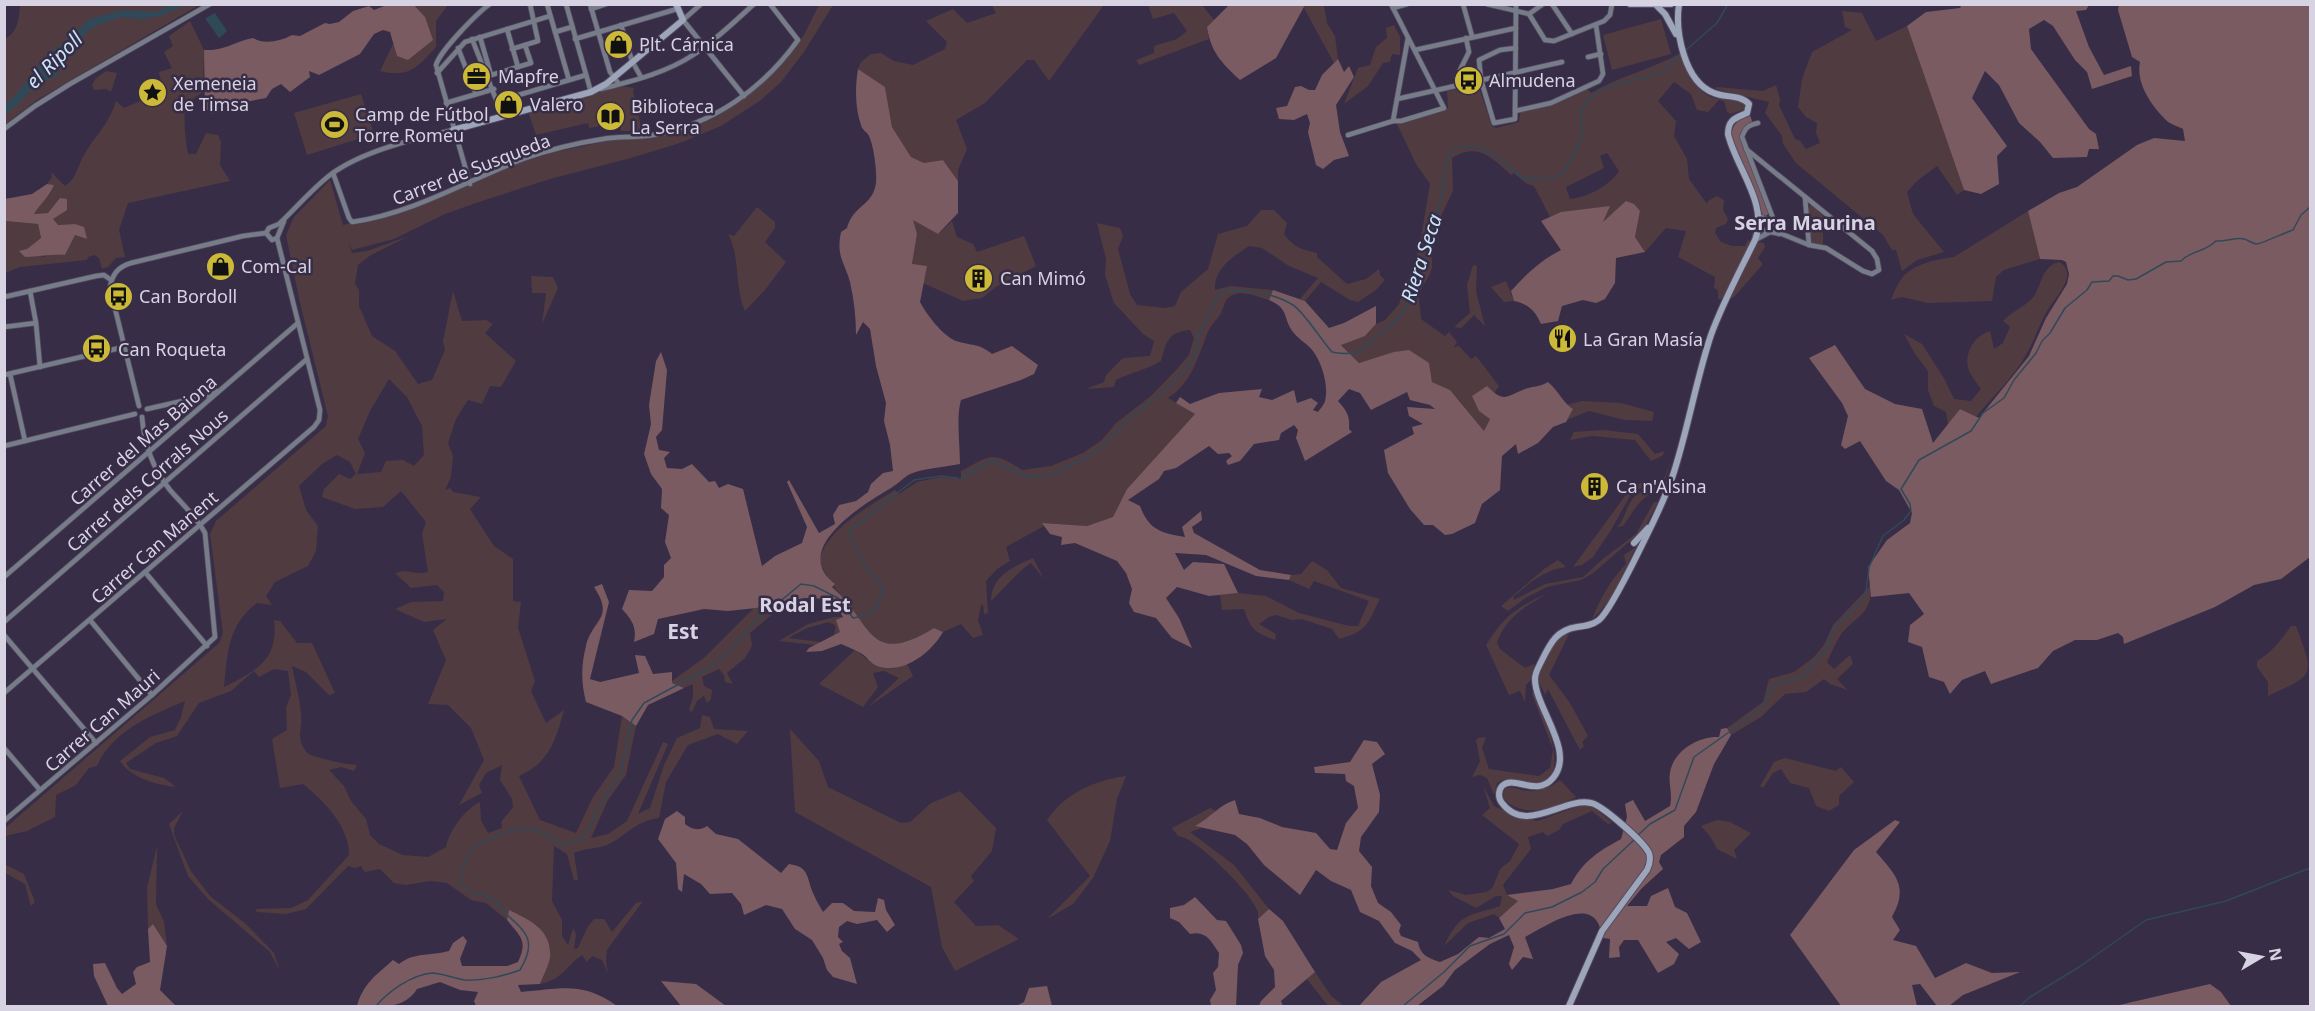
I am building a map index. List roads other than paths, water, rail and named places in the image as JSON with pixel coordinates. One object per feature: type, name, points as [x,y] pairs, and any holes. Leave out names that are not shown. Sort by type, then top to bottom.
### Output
[{"type":"main road","points":[[1630,4],[1656,6],[1671,4]]},
{"type":"main road","points":[[1679,4],[1677,25],[1679,38]]},
{"type":"main road","points":[[1569,1006],[1602,931],[1647,870],[1650,855],[1642,843],[1595,804],[1578,802],[1542,815],[1530,816],[1506,807],[1500,800],[1499,792],[1508,783],[1533,787],[1543,785],[1555,775],[1560,763],[1559,752],[1536,686],[1536,672],[1559,633],[1569,628],[1590,624],[1602,617],[1652,523],[1673,474],[1712,335],[1759,229],[1759,216],[1728,134],[1730,122],[1747,113],[1749,105],[1743,99],[1714,93],[1702,85],[1688,63],[1679,38],[1665,14],[1656,6]]},
{"type":"main road","points":[[453,130],[591,92],[614,77],[683,20],[677,7]]},
{"type":"main road","points":[[1634,543],[1652,523]]},
{"type":"street","points":[[4,129],[70,84],[210,4]]},
{"type":"street","points":[[470,184],[436,65],[438,58],[480,11],[490,4]]},
{"type":"street","points":[[512,49],[538,41],[530,4]]},
{"type":"street","points":[[547,4],[569,80]]},
{"type":"street","points":[[566,4],[591,92],[672,67],[705,46],[754,4]]},
{"type":"street","points":[[701,4],[683,20],[744,96]]},
{"type":"street","name":"Carrer de Susqueda","points":[[333,173],[352,222],[399,212],[525,159],[603,139],[651,135],[702,121],[744,96],[776,68],[798,38],[770,4]]},
{"type":"street","points":[[1348,135],[1444,108],[1392,6],[1407,4]]},
{"type":"street","points":[[1463,4],[1472,36]]},
{"type":"street","points":[[1488,4],[1529,14],[1543,4]]},
{"type":"street","points":[[1516,4],[1516,12],[1516,28],[1516,48],[1516,73],[1515,119],[1494,123],[1481,80],[1479,60],[1500,50],[1516,48]]},
{"type":"street","points":[[1552,4],[1572,34]]},
{"type":"street","points":[[1529,14],[1545,40],[1554,41],[1596,25],[1610,15],[1612,4]]},
{"type":"street","points":[[605,5],[590,7],[610,72],[619,84]]},
{"type":"street","points":[[575,39],[677,7]]},
{"type":"street","points":[[437,73],[465,42],[550,16]]},
{"type":"street","points":[[621,25],[632,61],[641,77]]},
{"type":"street","points":[[1515,111],[1551,103],[1599,81],[1603,74],[1596,25]]},
{"type":"street","points":[[555,32],[572,27]]},
{"type":"street","points":[[1415,50],[1516,28]]},
{"type":"street","points":[[507,29],[518,67]]},
{"type":"street","points":[[480,37],[489,76]]},
{"type":"street","points":[[1393,121],[1408,38]]},
{"type":"street","points":[[1463,84],[1460,70],[1469,52],[1466,38]]},
{"type":"street","points":[[472,39],[489,76],[503,117]]},
{"type":"street","points":[[489,76],[531,63],[525,45]]},
{"type":"street","points":[[458,48],[476,94]]},
{"type":"street","points":[[1588,57],[1601,54]]},
{"type":"street","points":[[1397,99],[1562,62]]},
{"type":"street","points":[[498,102],[586,75]]},
{"type":"street","points":[[446,103],[494,89]]},
{"type":"street","points":[[1758,123],[1749,125],[1742,137],[1770,217],[1779,234]]},
{"type":"street","points":[[266,233],[333,173],[392,147],[453,130]]},
{"type":"street","points":[[1746,149],[1872,251],[1877,259],[1879,270],[1872,274],[1863,272],[1826,248],[1759,229]]},
{"type":"street","points":[[1805,196],[1809,245]]},
{"type":"street","points":[[1759,216],[1770,217]]},
{"type":"street","points":[[1770,217],[1770,232]]},
{"type":"street","points":[[266,233],[272,240],[278,235],[285,218]]},
{"type":"street","points":[[275,226],[307,359]]},
{"type":"street","points":[[1755,240],[1770,232]]},
{"type":"street","points":[[139,406],[110,288],[111,280],[123,265],[243,236],[266,233]]},
{"type":"street","points":[[4,297],[96,276],[104,275],[111,280]]},
{"type":"street","points":[[30,291],[40,367]]},
{"type":"street","points":[[4,327],[36,323]]},
{"type":"street","name":"Carrer del Mas Baiona","points":[[4,577],[298,323]]},
{"type":"street","points":[[25,441],[7,375],[124,347]]},
{"type":"street","name":"Carrer Can Manent","points":[[4,693],[314,427],[319,420],[320,410],[307,359]]},
{"type":"street","name":"Carrer dels Corrals Nous","points":[[4,622],[307,359]]},
{"type":"street","points":[[147,409],[209,395],[224,387]]},
{"type":"street","points":[[139,406],[143,405],[147,409]]},
{"type":"street","points":[[135,414],[139,406]]},
{"type":"street","points":[[142,417],[147,414],[147,409]]},
{"type":"street","points":[[4,446],[135,414],[142,417]]},
{"type":"street","points":[[142,417],[153,463],[165,483],[201,524]]},
{"type":"street","name":"Carrer Can Mauri","points":[[4,821],[152,695],[215,637],[205,533],[201,524]]},
{"type":"street","points":[[145,572],[207,646]]},
{"type":"street","points":[[90,620],[152,695]]},
{"type":"street","points":[[4,635],[96,742]]},
{"type":"street","points":[[4,748],[40,790]]},
{"type":"water","name":"el Ripoll","points":[[176,4],[186,5],[160,16],[142,19],[121,17],[89,30],[64,57],[56,77],[37,83],[5,115],[5,105],[42,61],[90,19],[123,10],[154,12]]},
{"type":"water","points":[[215,13],[227,31],[219,38],[206,20]]},
{"type":"waterway","points":[[1686,50],[1717,23],[1728,4]]},
{"type":"waterway","name":"Riera Seca","points":[[961,478],[992,461],[1028,477],[1050,475],[1086,458],[1104,446],[1126,421],[1163,393],[1189,365],[1195,354],[1200,332],[1221,291],[1258,292],[1276,297],[1293,305],[1332,352],[1347,354],[1358,351],[1398,319],[1408,305],[1421,275],[1431,240],[1442,194],[1445,167],[1452,149],[1473,147],[1486,150],[1498,157],[1518,175],[1529,179],[1559,175],[1564,172],[1580,142],[1582,133],[1580,118],[1586,103],[1603,89],[1647,77],[1667,68],[1680,54]]},
{"type":"waterway","points":[[1637,836],[1650,824],[1675,810],[1694,757],[1763,708],[1773,687],[1778,683],[1802,677],[1825,651],[1836,626],[1859,604],[1866,591],[1869,567],[1883,536],[1904,520],[1911,511],[1910,504],[1901,489],[1919,460],[1971,431],[1983,413],[2004,398],[2014,380],[2036,353],[2065,308],[2087,290],[2092,282],[2109,281],[2113,276],[2128,280],[2136,279],[2166,262],[2181,261],[2216,241],[2241,239],[2255,244],[2259,243],[2293,230],[2301,215],[2310,207]]},
{"type":"waterway","points":[[376,1006],[401,985],[424,974],[436,973],[472,980],[493,978],[520,970],[529,946],[528,939],[521,928],[497,902],[467,890],[459,882],[472,849],[507,832],[525,829],[539,831],[561,845],[585,837],[599,806],[620,774],[632,720],[644,703],[707,669],[724,656],[755,622],[801,584],[814,586],[838,598],[853,618],[871,613],[877,607],[883,588],[866,567],[848,532],[914,480],[941,476],[958,478]]},
{"type":"waterway","points":[[1403,1006],[1444,972],[1470,946],[1504,934],[1525,913],[1552,907],[1582,892],[1595,882],[1603,869],[1634,840]]},
{"type":"waterway","points":[[2020,1006],[2146,920],[2226,901],[2310,868]]},
{"type":"place","name":"Plt. Cárnica","points":[[618,44]]},
{"type":"place","name":"Mapfre","points":[[477,76]]},
{"type":"place","name":"Almudena","points":[[1468,80]]},
{"type":"place","name":"Xemeneia de Timsa","points":[[152,93]]},
{"type":"place","name":"Valero","points":[[509,104]]},
{"type":"place","name":"Biblioteca La Serra","points":[[610,116]]},
{"type":"place","name":"Camp de Fútbol Torre Romeu","points":[[334,124]]},
{"type":"place","name":"Com-Cal","points":[[220,266]]},
{"type":"place","name":"Can Mimó","points":[[979,278]]},
{"type":"place","name":"Can Bordoll","points":[[118,296]]},
{"type":"place","name":"La Gran Masía","points":[[1562,339]]},
{"type":"place","name":"Can Roqueta","points":[[97,349]]},
{"type":"place","name":"Ca n'Alsina","points":[[1595,486]]},
{"type":"district","name":"Serra Maurina","points":[[1805,222]]},
{"type":"district","name":"Rodal Est","points":[[805,604]]},
{"type":"district","name":"Est","points":[[683,631]]}]
